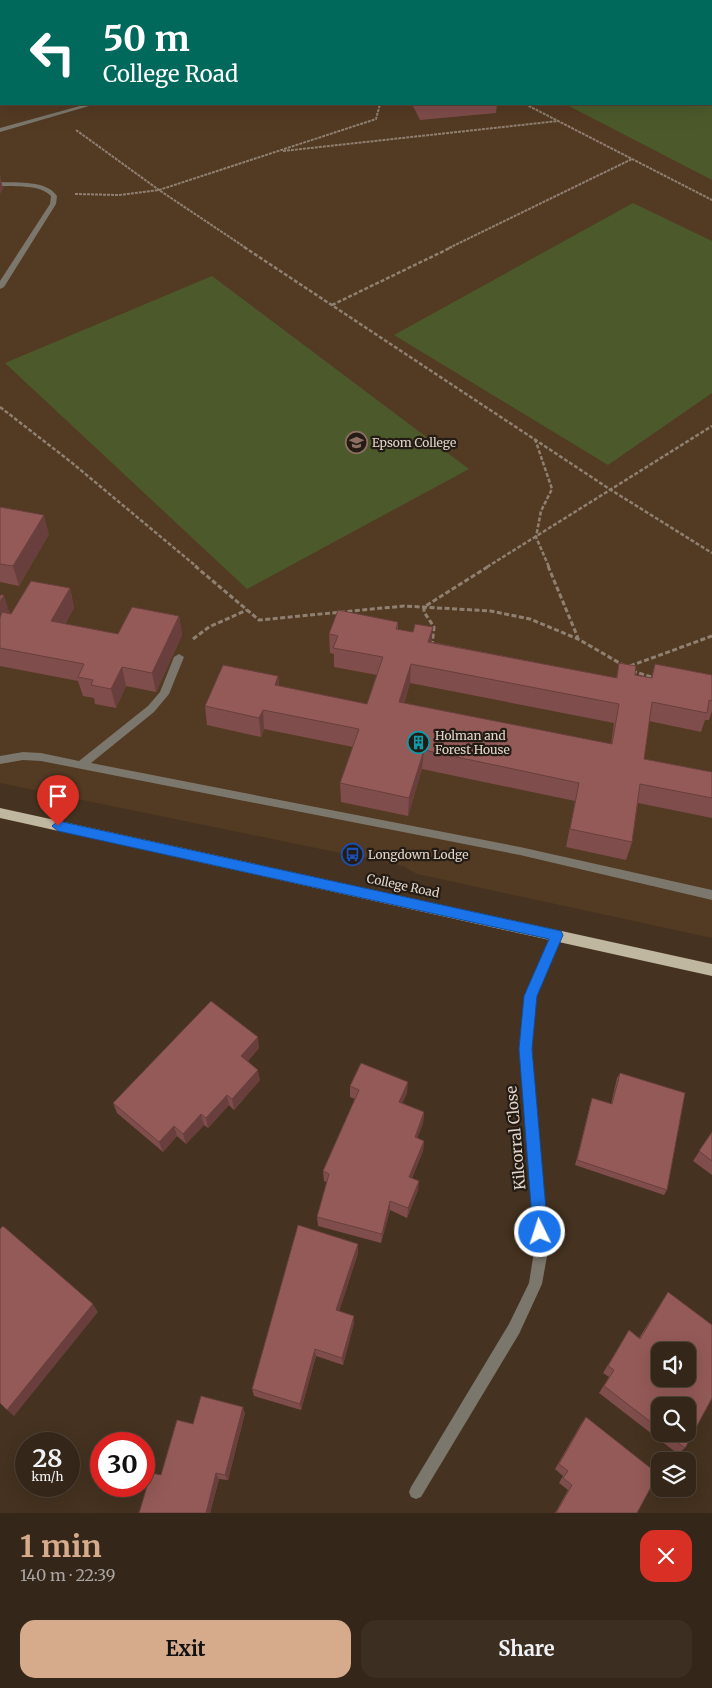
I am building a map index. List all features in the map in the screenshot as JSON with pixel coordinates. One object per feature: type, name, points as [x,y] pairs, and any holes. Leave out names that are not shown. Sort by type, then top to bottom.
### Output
[{"type":"main road","name":"College Road","points":[[0,813],[712,970]]},
{"type":"street","points":[[0,130],[73,107],[86,105]]},
{"type":"street","points":[[0,184],[41,188],[52,193],[53,204],[0,288]]},
{"type":"street","points":[[81,765],[151,708],[164,694],[179,657]]},
{"type":"street","points":[[0,760],[23,756],[41,757],[501,848],[712,895]]},
{"type":"street","name":"Kilcorral Close","points":[[416,1492],[514,1328],[535,1284],[542,1245],[525,1049],[530,996],[557,935]]},
{"type":"path","points":[[52,193],[119,195],[159,190],[376,118],[380,105]]},
{"type":"path","points":[[527,105],[712,200]]},
{"type":"path","points":[[54,114],[159,190],[611,490],[712,553]]},
{"type":"path","points":[[277,151],[558,121]]},
{"type":"path","points":[[332,305],[632,159]]},
{"type":"path","points":[[0,407],[71,462],[259,620],[404,606],[491,612],[530,619],[578,639],[626,667],[659,679]]},
{"type":"path","points":[[424,606],[712,426]]},
{"type":"path","points":[[535,439],[552,489],[541,511],[536,537],[578,639]]},
{"type":"path","points":[[424,606],[424,612],[435,625],[435,635],[431,646]]},
{"type":"path","points":[[179,657],[196,636],[247,610]]},
{"type":"path","points":[[626,667],[712,636]]},
{"type":"shaded area","name":"Epsom College","points":[[0,105],[712,105],[712,938],[417,874],[403,866],[0,783]]},
{"type":"green space","points":[[567,105],[712,105],[712,180]]},
{"type":"green space","points":[[633,203],[712,241],[712,393],[608,465],[394,335]]},
{"type":"green space","points":[[212,276],[469,469],[247,589],[5,363]]},
{"type":"building","points":[[0,507],[44,515],[13,566],[0,564]]},
{"type":"building","points":[[31,581],[70,588],[51,621],[118,634],[132,607],[179,616],[152,673],[122,667],[111,689],[91,685],[93,680],[78,677],[84,664],[0,648],[0,618],[2,612],[11,614]]},
{"type":"building","points":[[338,610],[398,622],[396,629],[413,632],[415,624],[433,627],[428,642],[617,678],[619,663],[636,666],[635,675],[652,678],[655,664],[712,675],[712,701],[709,700],[707,713],[652,702],[644,759],[712,772],[712,798],[640,784],[632,842],[570,829],[579,783],[424,750],[409,798],[340,783],[359,729],[263,710],[259,718],[205,706],[223,665],[278,676],[275,685],[367,704],[383,657],[333,648],[338,636],[329,634]],"holes":[[[411,664],[619,704],[612,744],[399,702]]]},
{"type":"building","points":[[211,1001],[258,1037],[241,1056],[258,1070],[232,1099],[227,1095],[206,1118],[201,1114],[183,1134],[174,1126],[159,1142],[113,1103]]},
{"type":"building","points":[[361,1063],[408,1082],[399,1102],[424,1112],[415,1137],[424,1141],[409,1177],[419,1181],[408,1208],[390,1201],[382,1234],[317,1217],[329,1174],[323,1171],[359,1090],[350,1086]]},
{"type":"building","points":[[620,1073],[685,1093],[667,1190],[577,1160],[592,1098],[612,1104]]},
{"type":"building","points":[[712,1132],[712,1161],[699,1151]]},
{"type":"building","points":[[298,1225],[358,1244],[336,1310],[354,1316],[342,1358],[315,1349],[300,1404],[252,1389]]},
{"type":"building","points":[[3,1226],[93,1304],[7,1410],[0,1403],[0,1229]]},
{"type":"building","points":[[668,1292],[712,1325],[712,1398],[696,1428],[696,1397],[651,1397],[651,1422],[604,1386],[614,1370],[608,1366],[629,1330],[640,1339]]},
{"type":"building","points":[[201,1396],[243,1407],[225,1475],[216,1473],[206,1513],[139,1513],[144,1497],[155,1497],[155,1474],[161,1475],[177,1420],[193,1424]]},
{"type":"building","points":[[586,1417],[651,1468],[651,1487],[637,1513],[556,1513],[572,1485],[563,1478],[568,1471],[559,1464]]},
{"type":"building","points":[[677,1442],[688,1442],[685,1448]]},
{"type":"place","name":"Epsom College","points":[[356,443]]},
{"type":"place","name":"Holman and Forest House","points":[[419,743]]},
{"type":"place","name":"Longdown Lodge","points":[[352,855]]},
{"type":"route","points":[[58,826],[557,935],[530,996],[525,1049],[540,1232]]}]
